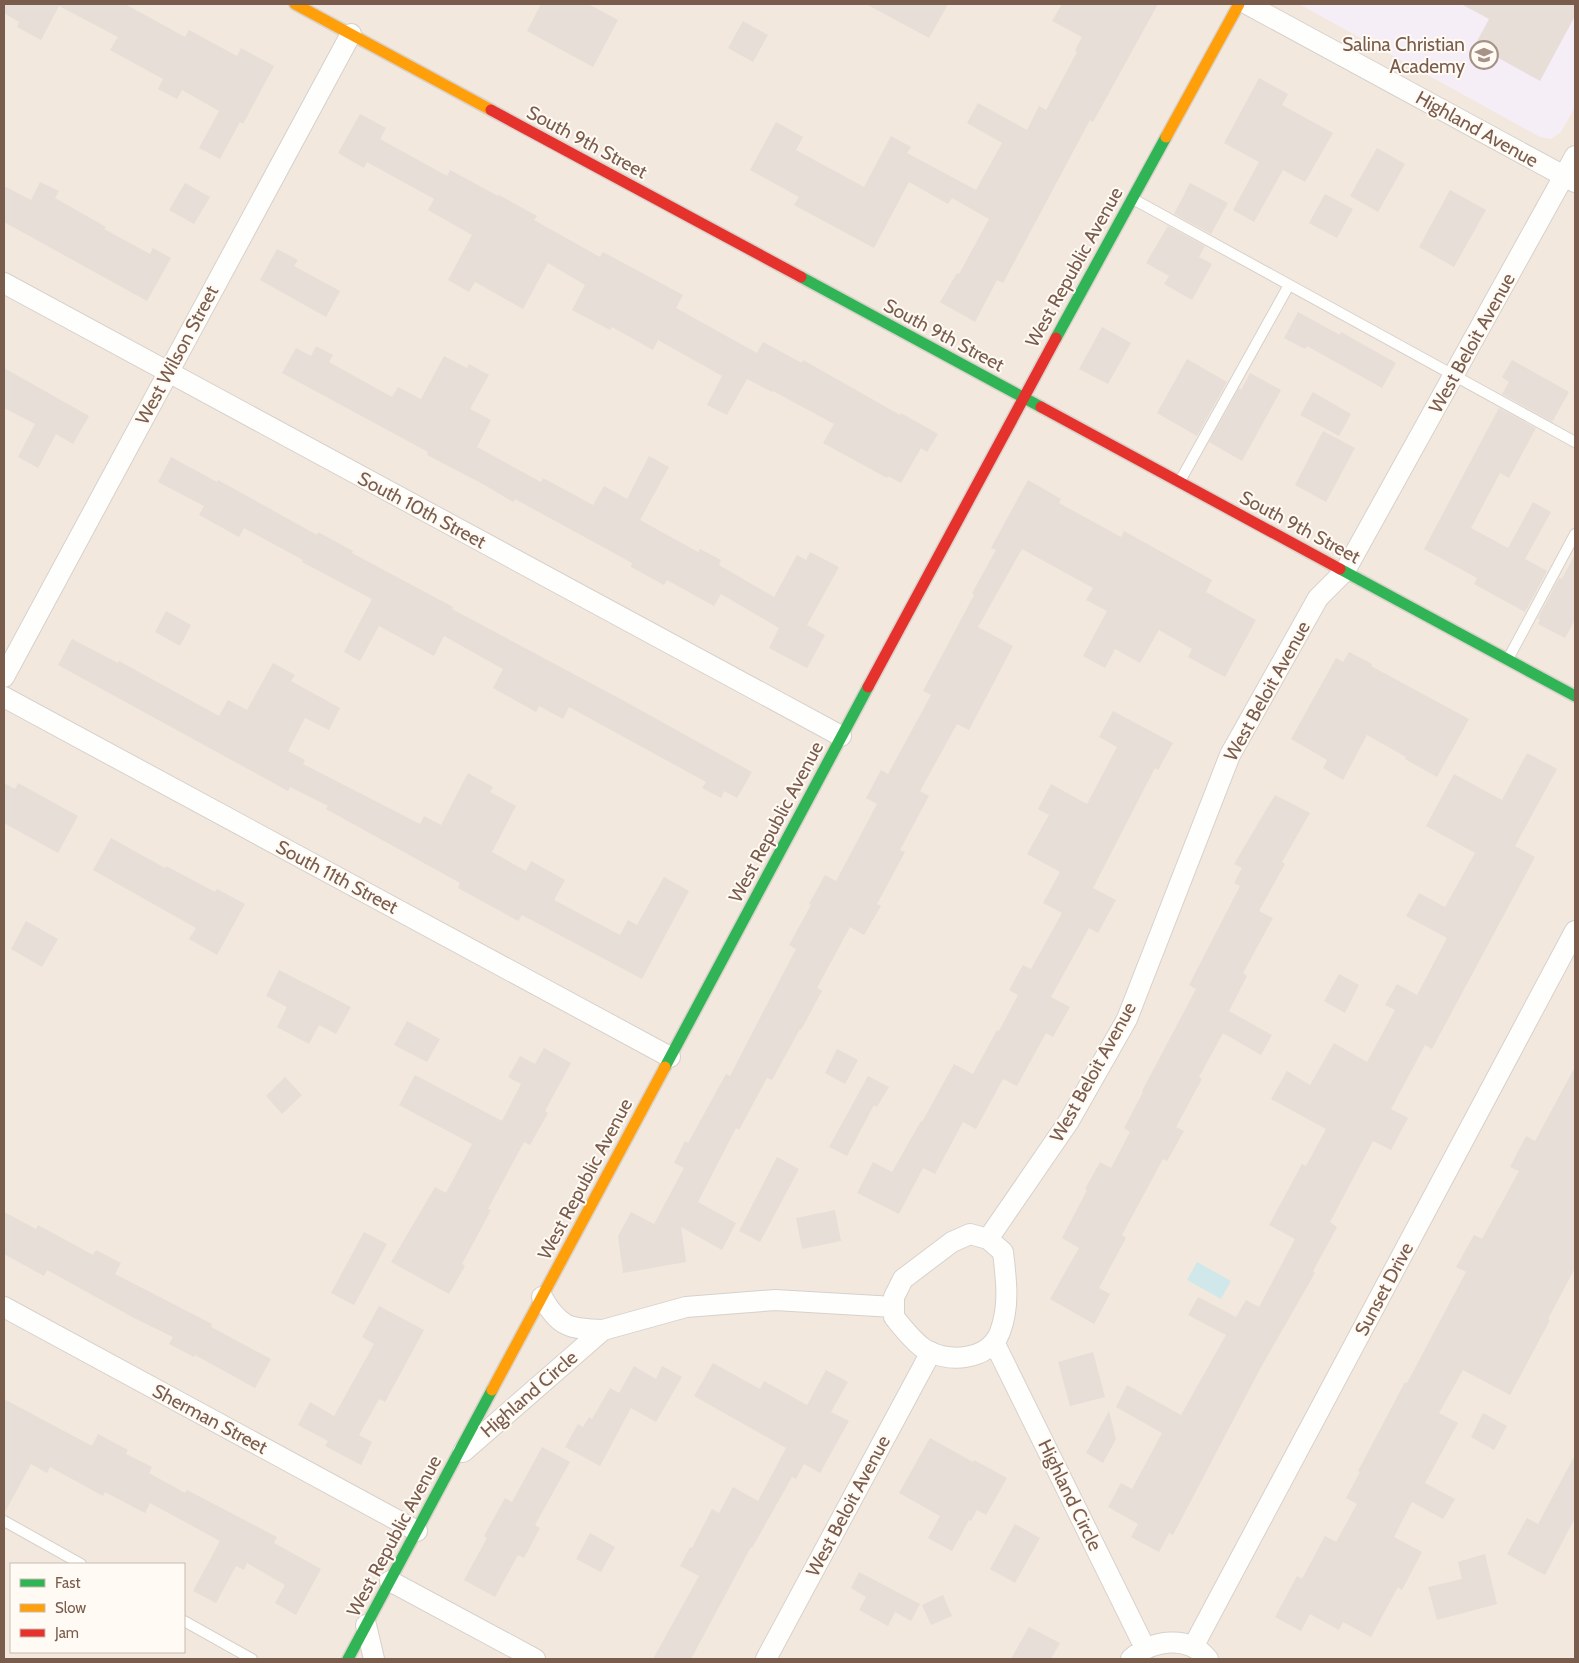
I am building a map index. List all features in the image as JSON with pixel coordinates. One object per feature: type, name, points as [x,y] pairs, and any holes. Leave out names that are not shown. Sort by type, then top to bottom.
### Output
[{"type":"street","name":"South 9th Street","points":[[295,4],[1575,696]]},
{"type":"street","name":"West Republic Avenue","points":[[348,1659],[1022,397],[1239,4]]},
{"type":"street","name":"Highland Avenue","points":[[1247,4],[1570,179]]},
{"type":"street","name":"West Wilson Street","points":[[4,676],[351,34]]},
{"type":"street","name":"West Beloit Avenue","points":[[988,1239],[1069,1121],[1126,1019],[1230,755],[1318,598],[1345,572],[1454,375],[1570,179],[1575,156]]},
{"type":"street","name":"South 10th Street","points":[[4,283],[841,736]]},
{"type":"street","name":"South 11th Street","points":[[4,696],[670,1057]]},
{"type":"street","name":"Sunset Drive","points":[[1200,1653],[1575,931]]},
{"type":"street","points":[[970,1234],[988,1239],[1003,1252],[1007,1295],[1000,1332],[994,1342],[980,1353],[961,1358],[941,1357],[924,1349],[894,1317],[894,1297],[903,1279],[952,1242],[970,1234]]},
{"type":"street","name":"Highland Circle","points":[[542,1296],[551,1313],[562,1323],[578,1330],[603,1330],[686,1307],[775,1300],[894,1307]]},
{"type":"street","name":"Sherman Street","points":[[4,1307],[417,1531]]},
{"type":"street","name":"Highland Circle","points":[[455,1459],[603,1330]]},
{"type":"street","name":"Highland Circle","points":[[994,1342],[1138,1654]]},
{"type":"street","name":"West Beloit Avenue","points":[[766,1659],[931,1352]]},
{"type":"street","points":[[390,1581],[535,1659]]},
{"type":"street","points":[[366,1625],[374,1659]]},
{"type":"street","points":[[1138,1654],[1160,1642],[1177,1642],[1200,1653]]},
{"type":"lane","points":[[1132,199],[1575,442]]},
{"type":"lane","points":[[1180,482],[1289,285]]},
{"type":"lane","points":[[1507,659],[1575,534]]},
{"type":"lane","points":[[4,1521],[79,1563]]},
{"type":"lane","points":[[185,1623],[252,1659]]},
{"type":"shaded area","points":[[4,4],[1575,4],[1575,1659],[4,1659]]},
{"type":"shaded area","name":"Salina Christian Academy","points":[[1299,4],[1575,4],[1575,107],[1561,132],[1551,139],[1540,137]]},
{"type":"water","points":[[1197,1262],[1231,1281],[1221,1299],[1187,1280]]},
{"type":"building","points":[[4,4],[125,4],[185,37],[189,30],[237,56],[241,48],[274,66],[243,124],[240,122],[220,159],[199,148],[219,111],[182,90],[177,99],[158,89],[163,79],[110,50],[118,37],[59,6],[41,40],[17,27],[19,22],[4,13]]},
{"type":"building","points":[[541,4],[588,4],[618,20],[593,67],[527,31]]},
{"type":"building","points":[[866,4],[948,4],[929,38]]},
{"type":"building","points":[[1062,4],[1158,4],[1093,122],[1090,120],[1003,283],[997,280],[975,322],[940,302],[957,273],[959,274],[989,219],[952,198],[948,204],[909,182],[874,248],[794,205],[799,197],[750,170],[776,122],[803,137],[796,150],[864,187],[891,136],[911,147],[907,153],[976,190],[1002,143],[967,123],[978,103],[1027,130],[1039,106],[1046,110],[1077,52],[1075,50],[1082,37],[1052,21]]},
{"type":"building","points":[[1461,4],[1575,4],[1575,16],[1540,81],[1475,45],[1489,19]]},
{"type":"building","points":[[743,21],[768,35],[753,62],[728,48]]},
{"type":"building","points":[[1259,78],[1288,94],[1282,105],[1333,133],[1305,182],[1283,170],[1254,222],[1233,210],[1259,162],[1224,143]]},
{"type":"building","points":[[360,114],[386,128],[380,139],[447,176],[450,170],[499,195],[537,216],[534,220],[600,257],[603,252],[683,295],[676,308],[757,353],[763,342],[802,363],[803,360],[900,415],[901,413],[938,434],[927,452],[921,448],[901,483],[888,476],[887,478],[823,443],[834,424],[747,379],[727,415],[707,405],[722,376],[658,340],[653,350],[612,327],[610,330],[572,310],[585,285],[548,263],[523,309],[475,282],[469,292],[448,280],[472,235],[428,210],[434,199],[367,162],[364,168],[338,153]]},
{"type":"building","points":[[1377,148],[1405,164],[1378,212],[1350,196]]},
{"type":"building","points":[[40,182],[59,191],[55,198],[106,227],[104,229],[150,254],[153,248],[171,258],[147,301],[4,222],[4,186],[31,200]]},
{"type":"building","points":[[185,183],[210,197],[194,224],[169,210]]},
{"type":"building","points":[[1190,183],[1228,203],[1211,234],[1174,214]]},
{"type":"building","points":[[1450,190],[1486,210],[1454,267],[1419,247]]},
{"type":"building","points":[[1325,194],[1353,209],[1337,238],[1309,223]]},
{"type":"building","points":[[1168,226],[1205,246],[1199,257],[1212,264],[1192,300],[1164,284],[1169,276],[1146,263]]},
{"type":"building","points":[[277,249],[298,260],[294,266],[340,291],[326,317],[260,280]]},
{"type":"building","points":[[1298,312],[1340,335],[1341,332],[1396,363],[1382,388],[1307,346],[1305,349],[1284,338]]},
{"type":"building","points":[[1102,327],[1131,343],[1108,384],[1079,369]]},
{"type":"building","points":[[316,346],[333,355],[329,362],[392,397],[398,387],[421,399],[444,356],[467,368],[469,364],[489,375],[470,409],[491,420],[477,447],[541,482],[543,478],[593,505],[604,486],[627,499],[649,456],[669,467],[640,520],[698,552],[700,549],[721,560],[719,565],[774,597],[797,555],[806,560],[810,552],[839,567],[807,625],[825,635],[807,668],[769,648],[779,628],[721,594],[714,606],[667,580],[664,585],[631,567],[632,563],[515,499],[513,502],[427,455],[428,452],[282,373],[296,348],[311,356]]},
{"type":"building","points":[[1187,359],[1227,382],[1197,436],[1157,413]]},
{"type":"building","points":[[1512,360],[1569,392],[1552,422],[1502,394],[1509,382],[1502,377]]},
{"type":"building","points":[[4,368],[89,416],[73,444],[56,434],[38,468],[18,457],[35,424],[4,408]]},
{"type":"building","points":[[1250,373],[1281,390],[1242,461],[1209,442],[1239,388],[1241,390]]},
{"type":"building","points":[[1313,392],[1351,414],[1339,436],[1300,415]]},
{"type":"building","points":[[1499,408],[1536,428],[1509,478],[1500,473],[1471,528],[1508,548],[1533,502],[1551,512],[1525,559],[1547,571],[1525,612],[1474,584],[1477,578],[1424,549]]},
{"type":"building","points":[[1323,431],[1355,448],[1326,502],[1295,485]]},
{"type":"building","points":[[171,457],[217,482],[218,480],[317,535],[318,532],[353,551],[352,553],[453,607],[452,609],[752,772],[737,798],[724,791],[721,798],[702,788],[706,782],[569,707],[563,719],[539,706],[536,712],[493,688],[503,669],[444,636],[434,656],[379,626],[360,661],[344,652],[372,599],[302,562],[303,560],[244,528],[239,537],[199,515],[204,506],[158,482]]},
{"type":"building","points":[[1028,480],[1061,499],[1059,503],[1121,537],[1124,531],[1212,580],[1206,592],[1256,620],[1225,677],[1188,657],[1192,649],[1159,630],[1140,663],[1115,649],[1105,668],[1083,656],[1107,611],[1086,600],[1093,588],[1022,549],[978,627],[1013,646],[969,730],[957,724],[920,791],[929,796],[900,850],[905,852],[877,904],[881,906],[864,935],[850,927],[817,988],[822,991],[801,1030],[772,1080],[767,1078],[739,1130],[736,1128],[698,1202],[736,1223],[722,1250],[681,1227],[686,1262],[623,1273],[618,1236],[631,1212],[654,1224],[684,1168],[674,1163],[685,1141],[688,1143],[726,1074],[730,1076],[796,949],[789,945],[811,905],[809,904],[825,875],[836,881],[877,804],[866,798],[881,770],[888,774],[931,695],[923,691],[974,595],[972,593],[996,550],[991,548]]},
{"type":"building","points":[[1575,554],[1575,620],[1565,638],[1538,624],[1540,620],[1538,618],[1559,578],[1562,579]]},
{"type":"building","points":[[166,611],[191,625],[180,646],[155,632]]},
{"type":"building","points":[[72,639],[118,663],[119,661],[219,716],[228,700],[247,710],[273,663],[295,675],[291,681],[340,708],[329,730],[305,718],[288,751],[305,760],[303,764],[420,824],[424,816],[441,825],[468,773],[493,787],[490,792],[516,806],[492,852],[526,871],[531,861],[565,880],[554,900],[620,935],[628,920],[637,925],[664,877],[689,891],[642,979],[522,915],[518,921],[458,888],[460,883],[326,809],[328,806],[290,787],[288,791],[58,665]]},
{"type":"building","points":[[1349,652],[1469,719],[1437,777],[1367,735],[1343,780],[1323,768],[1327,760],[1291,739],[1336,658],[1343,662]]},
{"type":"building","points":[[1113,711],[1173,743],[1158,770],[1155,768],[1093,888],[1116,900],[1098,933],[1089,928],[1051,997],[1070,1007],[1053,1037],[1046,1033],[1017,1086],[1003,1079],[976,1129],[963,1122],[935,1174],[923,1168],[899,1214],[857,1193],[873,1162],[892,1172],[954,1064],[973,1074],[1018,995],[1009,990],[1023,965],[1031,969],[1062,913],[1043,903],[1060,872],[1027,854],[1049,815],[1038,809],[1051,784],[1087,804],[1117,747],[1099,737]]},
{"type":"building","points":[[1527,753],[1557,769],[1515,846],[1535,857],[1432,1049],[1425,1045],[1391,1109],[1408,1118],[1391,1150],[1373,1141],[1330,1222],[1337,1227],[1313,1271],[1315,1273],[1260,1369],[1173,1535],[1169,1533],[1159,1552],[1131,1537],[1138,1524],[1108,1507],[1121,1483],[1132,1489],[1162,1433],[1116,1407],[1127,1385],[1181,1415],[1226,1335],[1188,1315],[1198,1297],[1236,1317],[1246,1300],[1259,1307],[1295,1239],[1269,1225],[1302,1164],[1306,1166],[1326,1129],[1271,1099],[1287,1071],[1310,1085],[1334,1043],[1367,1062],[1395,1010],[1385,1005],[1397,984],[1417,995],[1447,938],[1406,916],[1419,893],[1445,907],[1475,853],[1426,826],[1454,774],[1502,800]]},
{"type":"building","points":[[4,783],[15,789],[18,783],[78,816],[58,853],[4,823]]},
{"type":"building","points":[[1275,795],[1310,813],[1282,862],[1285,864],[1259,911],[1273,918],[1243,973],[1247,976],[1229,1011],[1272,1035],[1261,1055],[1223,1033],[1199,1077],[1202,1079],[1176,1127],[1184,1131],[1167,1161],[1163,1159],[1122,1235],[1126,1238],[1099,1288],[1110,1294],[1094,1324],[1050,1299],[1079,1248],[1062,1238],[1100,1162],[1111,1168],[1130,1132],[1124,1128],[1196,989],[1189,985],[1240,886],[1234,883],[1242,868],[1234,864]]},
{"type":"building","points":[[111,838],[165,868],[166,866],[215,892],[217,889],[245,904],[217,955],[189,939],[196,928],[93,870]]},
{"type":"building","points":[[26,921],[58,939],[42,967],[11,949]]},
{"type":"building","points":[[279,970],[351,1007],[336,1034],[319,1025],[309,1044],[277,1027],[287,1007],[266,996]]},
{"type":"building","points":[[1339,974],[1359,985],[1345,1013],[1324,1001]]},
{"type":"building","points":[[407,1021],[440,1039],[427,1062],[394,1045]]},
{"type":"building","points":[[544,1048],[571,1063],[545,1111],[548,1113],[530,1145],[524,1142],[488,1209],[491,1210],[462,1264],[465,1266],[449,1294],[391,1262],[435,1187],[446,1193],[472,1144],[399,1105],[415,1075],[502,1121],[521,1084],[508,1077],[520,1056],[535,1064]]},
{"type":"building","points":[[837,1049],[858,1060],[845,1084],[825,1073]]},
{"type":"building","points":[[1575,1067],[1575,1268],[1548,1319],[1550,1320],[1510,1395],[1463,1370],[1439,1413],[1458,1423],[1425,1483],[1455,1499],[1443,1519],[1412,1502],[1394,1537],[1422,1552],[1402,1590],[1398,1587],[1371,1637],[1343,1622],[1339,1630],[1310,1614],[1301,1631],[1275,1617],[1297,1576],[1302,1579],[1325,1536],[1336,1542],[1357,1504],[1346,1498],[1360,1472],[1358,1471],[1405,1382],[1407,1383],[1466,1272],[1456,1267],[1474,1235],[1482,1239],[1519,1171],[1510,1167],[1526,1136],[1535,1141]]},
{"type":"building","points":[[868,1076],[889,1087],[877,1107],[874,1105],[847,1156],[829,1147]]},
{"type":"building","points":[[285,1077],[302,1095],[282,1114],[266,1096]]},
{"type":"building","points":[[777,1157],[799,1169],[760,1242],[739,1231]]},
{"type":"building","points":[[835,1210],[841,1241],[802,1249],[796,1218]]},
{"type":"building","points":[[4,1212],[36,1229],[38,1225],[93,1255],[96,1250],[121,1263],[115,1274],[212,1324],[211,1327],[271,1359],[255,1388],[195,1355],[194,1357],[169,1344],[173,1337],[47,1270],[44,1276],[4,1254]]},
{"type":"building","points":[[364,1232],[387,1244],[354,1305],[331,1293]]},
{"type":"building","points":[[379,1306],[424,1330],[385,1402],[379,1399],[359,1435],[372,1442],[361,1465],[325,1446],[328,1441],[298,1425],[310,1402],[334,1416],[374,1344],[362,1337]]},
{"type":"building","points":[[1093,1352],[1105,1397],[1070,1406],[1058,1362]]},
{"type":"building","points":[[713,1363],[760,1389],[764,1381],[807,1405],[826,1370],[848,1382],[831,1412],[849,1421],[820,1473],[804,1464],[796,1479],[792,1477],[751,1547],[691,1659],[653,1659],[699,1576],[680,1566],[690,1547],[692,1548],[712,1509],[719,1513],[733,1487],[758,1501],[786,1448],[694,1396]]},
{"type":"building","points":[[634,1366],[656,1379],[662,1366],[682,1377],[656,1422],[631,1408],[600,1466],[565,1447],[578,1424],[583,1427],[589,1417],[592,1419],[610,1388],[619,1393]]},
{"type":"building","points":[[4,1399],[92,1446],[98,1434],[128,1450],[126,1454],[152,1467],[149,1473],[185,1493],[187,1490],[277,1537],[274,1543],[321,1569],[296,1615],[275,1603],[285,1585],[247,1563],[244,1570],[236,1566],[216,1603],[193,1591],[220,1541],[150,1503],[145,1513],[105,1492],[103,1496],[50,1467],[47,1473],[31,1464],[4,1514]]},
{"type":"building","points":[[1109,1411],[1116,1439],[1103,1463],[1086,1453]]},
{"type":"building","points":[[1483,1413],[1507,1426],[1494,1450],[1471,1437]]},
{"type":"building","points":[[930,1438],[1007,1478],[986,1515],[977,1510],[971,1521],[969,1520],[952,1551],[928,1538],[940,1516],[899,1493]]},
{"type":"building","points":[[542,1447],[570,1462],[535,1525],[540,1528],[524,1558],[518,1555],[495,1597],[464,1580],[487,1538],[484,1536],[505,1498],[512,1502]]},
{"type":"building","points":[[1575,1455],[1575,1518],[1545,1575],[1507,1554],[1527,1518],[1538,1524]]},
{"type":"building","points":[[1015,1524],[1040,1538],[1015,1583],[990,1569]]},
{"type":"building","points":[[590,1533],[615,1547],[601,1572],[576,1559]]},
{"type":"building","points":[[1485,1554],[1497,1604],[1437,1620],[1428,1587],[1462,1579],[1458,1562]]},
{"type":"building","points":[[859,1572],[920,1604],[911,1621],[895,1612],[888,1626],[859,1610],[866,1597],[851,1588]]},
{"type":"building","points":[[943,1595],[952,1616],[931,1625],[922,1605]]},
{"type":"building","points":[[1029,1627],[1060,1643],[1051,1659],[1011,1659]]},
{"type":"traffic: fast","points":[[1056,338],[1166,137]]},
{"type":"traffic: fast","points":[[801,277],[1041,407]]},
{"type":"traffic: fast","points":[[1340,569],[1575,696]]},
{"type":"traffic: fast","points":[[665,1067],[868,687]]},
{"type":"traffic: fast","points":[[348,1659],[492,1390]]},
{"type":"traffic: slow","points":[[295,4],[491,110]]},
{"type":"traffic: slow","points":[[1166,137],[1239,4]]},
{"type":"traffic: slow","points":[[492,1390],[665,1067]]},
{"type":"traffic: jam","points":[[491,110],[801,277]]},
{"type":"traffic: jam","points":[[868,687],[1056,338]]},
{"type":"traffic: jam","points":[[1041,407],[1340,569]]},
{"type":"place","name":"Salina Christian Academy","points":[[1484,55]]}]
